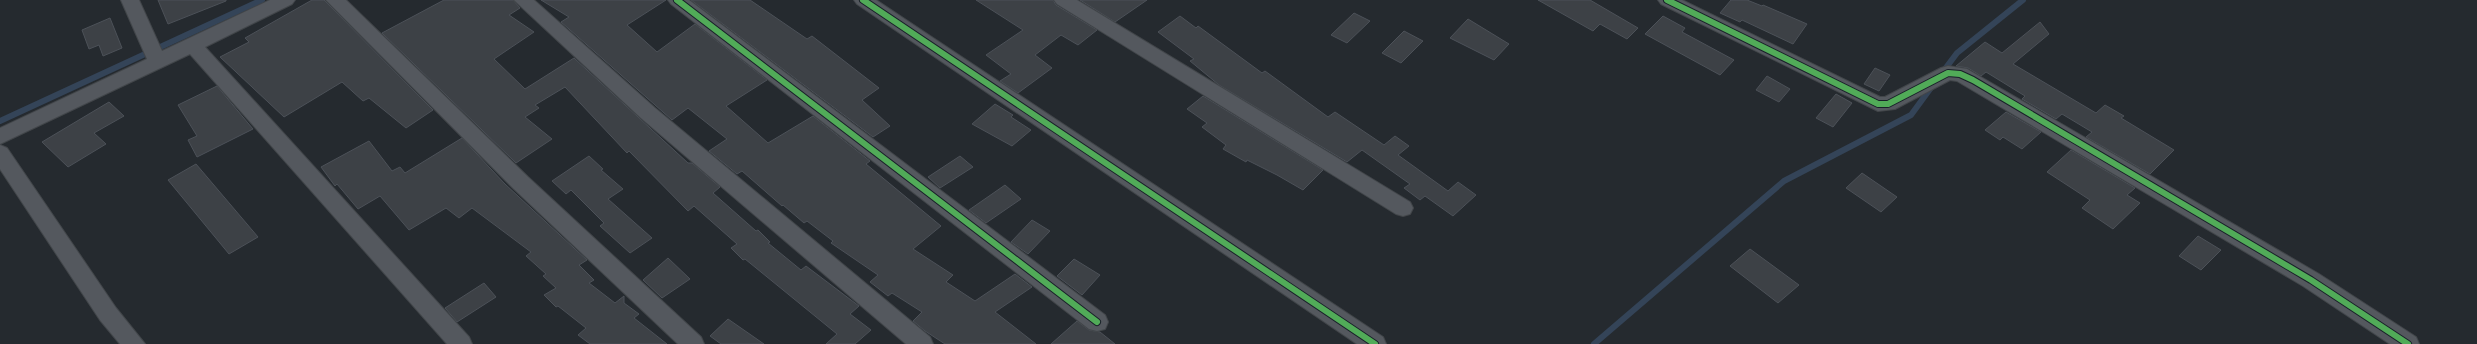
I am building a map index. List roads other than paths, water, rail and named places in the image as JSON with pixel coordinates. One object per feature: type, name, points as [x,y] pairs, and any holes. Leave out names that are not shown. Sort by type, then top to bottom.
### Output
[{"type":"street","points":[[130,0],[154,55]]},
{"type":"street","points":[[0,137],[154,55],[192,44],[286,0]]},
{"type":"street","points":[[335,0],[521,183],[693,344]]},
{"type":"street","points":[[523,0],[648,113],[922,344]]},
{"type":"street","points":[[677,0],[1097,322]]},
{"type":"street","points":[[863,0],[1375,344]]},
{"type":"street","points":[[1063,0],[1403,208]]},
{"type":"street","points":[[1667,0],[1878,104],[1888,104],[1948,73],[1960,74],[1973,80],[2311,280],[2408,344]]},
{"type":"street","points":[[192,44],[462,344]]},
{"type":"street","points":[[0,153],[108,314],[134,344]]},
{"type":"waterway","points":[[0,121],[262,0]]},
{"type":"waterway","points":[[1942,73],[1957,53],[2023,0]]},
{"type":"waterway","points":[[1594,344],[1784,181],[1911,115],[1933,85]]}]
